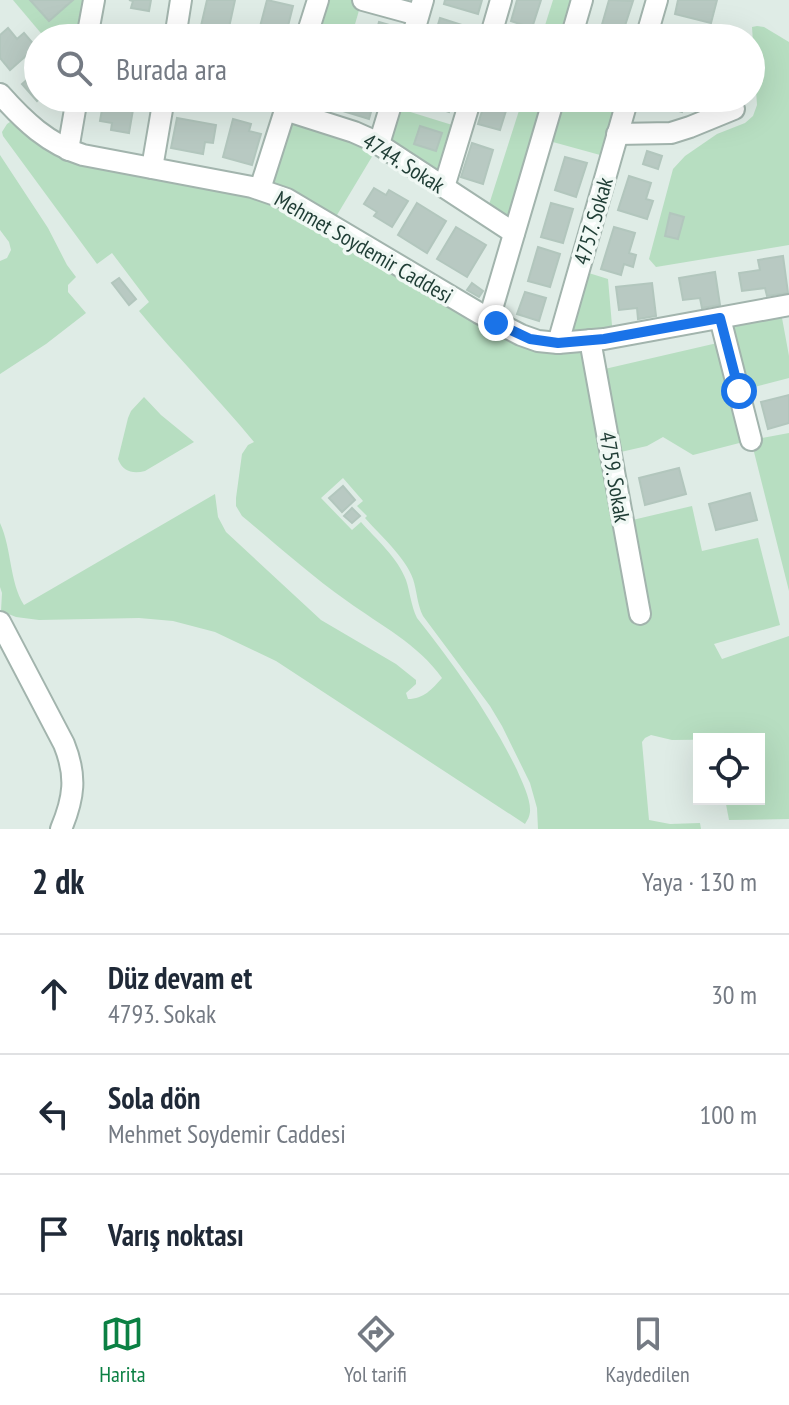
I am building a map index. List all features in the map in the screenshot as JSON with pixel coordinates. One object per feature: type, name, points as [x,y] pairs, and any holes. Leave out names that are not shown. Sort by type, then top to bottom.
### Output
[{"type":"street","points":[[90,24],[94,0]]},
{"type":"street","points":[[177,24],[181,0]]},
{"type":"street","points":[[310,24],[318,0]]},
{"type":"street","points":[[363,0],[421,8]]},
{"type":"street","points":[[494,24],[501,0]]},
{"type":"street","points":[[575,24],[582,0]]},
{"type":"street","points":[[650,24],[657,0]]},
{"type":"street","name":"Mehmet Soydemir Caddesi","points":[[0,94],[39,132],[68,150],[260,189],[298,205],[489,319],[530,339],[558,343],[590,340],[789,305]]},
{"type":"street","points":[[68,150],[75,112]]},
{"type":"street","points":[[152,168],[162,112]]},
{"type":"street","points":[[260,189],[284,112]]},
{"type":"street","name":"4744. Sokak","points":[[306,112],[379,144],[514,233]]},
{"type":"street","points":[[379,144],[389,112]]},
{"type":"street","points":[[444,187],[467,112]]},
{"type":"street","points":[[489,319],[550,112]]},
{"type":"street","name":"4757. Sokak","points":[[558,343],[624,112]]},
{"type":"street","points":[[617,134],[671,133],[727,112]]},
{"type":"street","points":[[720,318],[751,440]]},
{"type":"street","name":"4759. Sokak","points":[[590,340],[640,614]]},
{"type":"street","points":[[0,622],[70,760],[73,791],[61,829]]},
{"type":"green space","points":[[13,0],[94,0],[90,24],[33,24]]},
{"type":"green space","points":[[318,0],[362,0],[355,24],[310,24]]},
{"type":"green space","points":[[553,0],[582,0],[575,24],[545,24]]},
{"type":"green space","points":[[765,28],[789,42],[789,245],[656,267],[649,259],[673,169],[685,156],[717,134],[745,123],[754,112],[765,112]]},
{"type":"green space","points":[[283,112],[330,112],[327,123],[372,140],[388,112],[410,112],[462,128],[444,187],[379,145],[331,225],[436,288],[559,343],[579,270],[608,279],[613,337],[591,341],[596,371],[726,341],[720,318],[780,307],[789,356],[789,378],[739,391],[751,440],[693,455],[663,437],[647,446],[612,454],[624,522],[692,506],[702,551],[758,538],[780,625],[714,644],[722,659],[789,636],[789,819],[729,820],[726,805],[765,805],[765,733],[693,733],[693,740],[672,740],[651,735],[642,742],[649,820],[670,824],[700,823],[701,829],[538,829],[537,808],[530,783],[502,726],[423,616],[410,571],[365,518],[367,516],[357,506],[363,501],[343,478],[321,498],[352,530],[361,522],[398,564],[417,618],[471,691],[517,770],[530,807],[525,824],[276,661],[215,632],[173,621],[139,618],[39,620],[1,611],[0,523],[24,605],[215,494],[218,517],[226,532],[321,620],[396,664],[416,680],[416,684],[406,693],[408,699],[423,695],[442,678],[410,645],[320,581],[242,516],[236,506],[236,498],[242,454],[254,442],[139,311],[149,302],[112,253],[97,264],[2,132],[20,115],[47,139],[252,187]]},
{"type":"green space","points":[[519,112],[619,112],[611,158],[542,139],[514,233],[486,214]]},
{"type":"green space","points":[[0,155],[76,277],[68,285],[68,292],[86,313],[0,374],[0,261],[7,258],[11,250],[0,230]]},
{"type":"green space","points":[[144,397],[194,442],[145,471],[133,472],[123,467],[118,459],[128,418]]},
{"type":"green space","points":[[789,433],[789,591],[751,440]]},
{"type":"building","points":[[30,0],[73,0],[49,21]]},
{"type":"building","points":[[129,0],[151,0],[149,11],[131,8],[133,1]]},
{"type":"building","points":[[207,0],[235,0],[230,24],[201,24]]},
{"type":"building","points":[[267,0],[293,6],[288,24],[261,24]]},
{"type":"building","points":[[445,0],[482,0],[478,14],[444,4]]},
{"type":"building","points":[[517,0],[541,0],[533,24],[511,21]]},
{"type":"building","points":[[609,0],[633,1],[626,24],[602,24]]},
{"type":"building","points":[[678,0],[717,0],[711,23],[675,14]]},
{"type":"building","points":[[440,18],[459,24],[438,24]]},
{"type":"building","points":[[8,28],[17,39],[24,33],[24,58],[10,70],[0,58],[0,35]]},
{"type":"building","points":[[102,112],[133,112],[129,133],[111,130],[112,123],[100,121]]},
{"type":"building","points":[[346,112],[371,112],[369,119]]},
{"type":"building","points":[[482,112],[506,112],[500,130],[478,124]]},
{"type":"building","points":[[177,118],[216,125],[213,143],[205,142],[203,154],[171,148]]},
{"type":"building","points":[[233,119],[251,124],[249,131],[261,134],[252,165],[223,157]]},
{"type":"building","points":[[420,126],[442,133],[436,151],[414,144]]},
{"type":"building","points":[[472,143],[493,150],[483,184],[461,177]]},
{"type":"building","points":[[647,151],[662,156],[658,169],[643,164]]},
{"type":"building","points":[[565,157],[587,163],[576,197],[555,190]]},
{"type":"building","points":[[629,176],[651,183],[646,199],[653,201],[647,219],[618,210]]},
{"type":"building","points":[[374,188],[386,195],[389,190],[408,201],[392,227],[374,216],[377,212],[364,204]]},
{"type":"building","points":[[417,203],[446,221],[427,253],[398,235]]},
{"type":"building","points":[[551,203],[573,209],[563,243],[541,237]]},
{"type":"building","points":[[670,213],[684,217],[678,239],[665,236]]},
{"type":"building","points":[[456,227],[486,245],[467,277],[437,259]]},
{"type":"building","points":[[614,227],[635,233],[629,253],[636,255],[633,267],[624,264],[621,275],[601,269]]},
{"type":"building","points":[[538,247],[560,254],[550,287],[528,281]]},
{"type":"building","points":[[783,256],[788,293],[767,296],[765,288],[742,291],[739,273],[760,270],[758,260]]},
{"type":"building","points":[[715,272],[720,305],[702,308],[700,298],[683,300],[679,278]]},
{"type":"building","points":[[119,278],[136,299],[129,305],[112,283]]},
{"type":"building","points":[[472,283],[483,291],[479,297],[467,290]]},
{"type":"building","points":[[652,283],[656,316],[638,319],[637,308],[619,310],[616,287]]},
{"type":"building","points":[[525,292],[546,298],[539,321],[517,314]]},
{"type":"building","points":[[789,395],[789,423],[768,429],[761,402]]},
{"type":"building","points":[[679,468],[686,494],[645,505],[639,478]]},
{"type":"building","points":[[343,486],[355,500],[342,512],[329,498]]},
{"type":"building","points":[[750,493],[757,520],[716,530],[709,504]]},
{"type":"building","points":[[352,508],[360,516],[352,523],[344,516]]},
{"type":"route","points":[[496,323],[530,339],[558,343],[604,339],[720,318],[739,391]]}]
